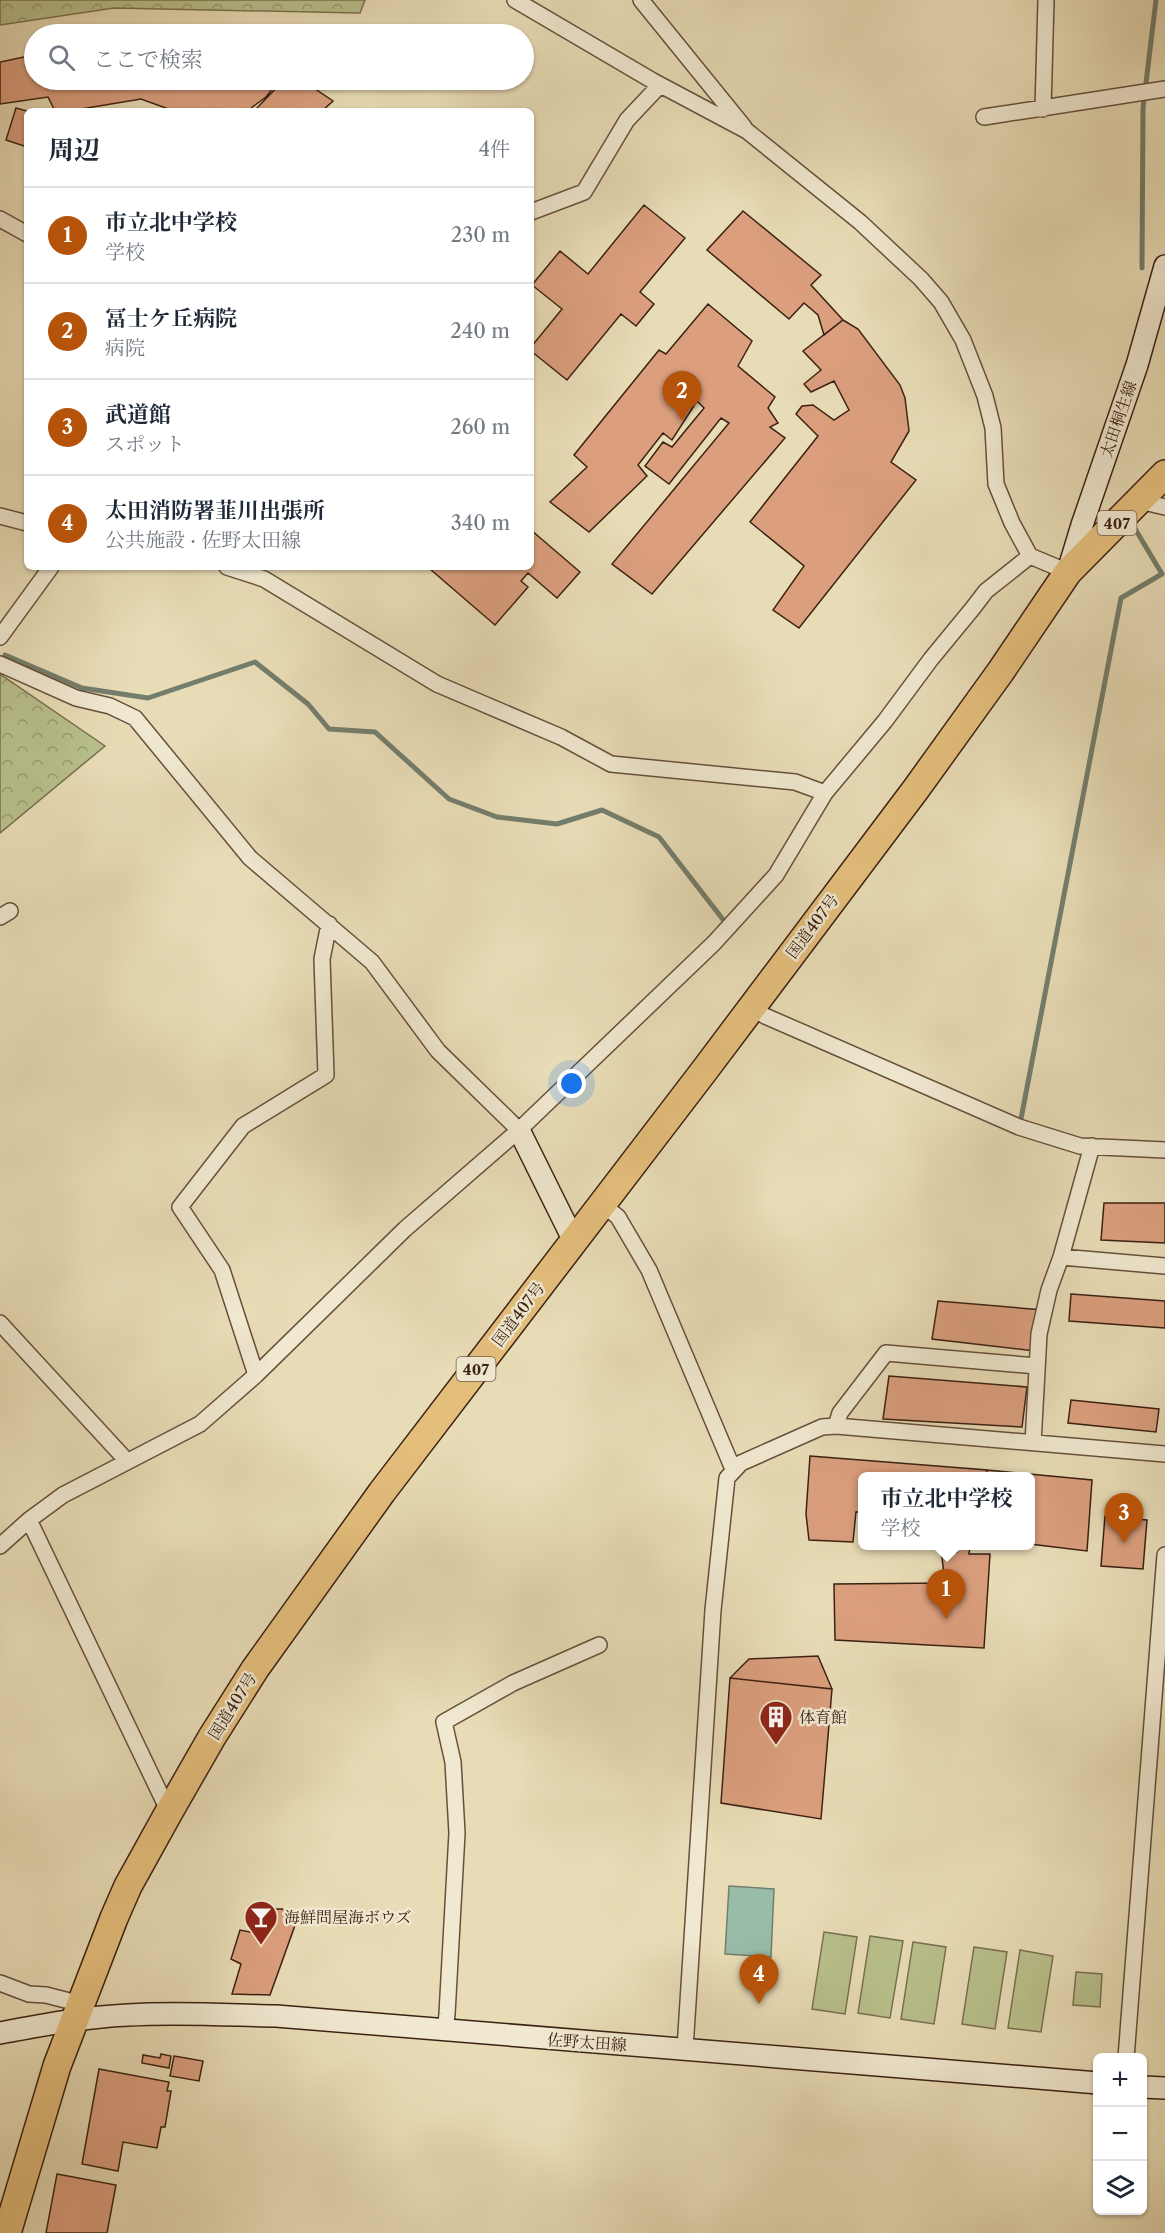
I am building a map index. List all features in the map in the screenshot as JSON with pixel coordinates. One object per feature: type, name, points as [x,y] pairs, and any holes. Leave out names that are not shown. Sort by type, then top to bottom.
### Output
[{"type":"highway","name":"国道407号","points":[[7,2233],[57,2066],[128,1886],[212,1737],[278,1637],[382,1492],[916,789],[1001,671],[1068,572],[1154,502],[1165,474]]},
{"type":"main road","name":"太田桐生線","points":[[1068,572],[1137,365],[1165,266]]},
{"type":"main road","points":[[519,1130],[574,1241]]},
{"type":"main road","name":"佐野太田線","points":[[0,2033],[78,2012],[129,2015],[188,2013],[276,2016],[445,2032],[1093,2083]]},
{"type":"main road","points":[[1147,2087],[1165,2088]]},
{"type":"street","points":[[515,0],[660,84],[747,131],[860,222],[921,279],[941,302],[963,340],[985,396],[993,428],[996,484],[1012,523],[1030,556],[1068,572]]},
{"type":"street","points":[[641,0],[747,131]]},
{"type":"street","points":[[1043,109],[1046,0]]},
{"type":"street","points":[[534,211],[584,192],[627,120],[660,84]]},
{"type":"street","points":[[984,117],[1165,89]]},
{"type":"street","points":[[0,219],[24,232]]},
{"type":"street","points":[[0,516],[24,522]]},
{"type":"street","points":[[0,1546],[29,1520],[63,1496],[200,1424],[256,1375],[405,1229],[519,1130],[714,943],[776,875],[825,793],[885,721],[986,591],[1030,556]]},
{"type":"street","points":[[0,637],[49,570]]},
{"type":"street","points":[[236,570],[264,579],[437,684],[561,737],[611,764],[795,782],[825,793]]},
{"type":"street","points":[[0,664],[76,698],[110,706],[135,718],[250,858],[372,962],[438,1051],[519,1130]]},
{"type":"street","points":[[256,1375],[222,1270],[180,1207],[243,1126],[326,1075],[322,959],[329,924]]},
{"type":"street","points":[[750,1007],[765,1016],[1020,1127],[1080,1146],[1165,1150]]},
{"type":"street","points":[[1033,1443],[1039,1334],[1049,1290],[1061,1257],[1092,1146]]},
{"type":"street","points":[[602,1204],[618,1217],[650,1269],[733,1469]]},
{"type":"street","points":[[1061,1257],[1165,1266]]},
{"type":"street","points":[[0,1323],[127,1461]]},
{"type":"street","points":[[836,1426],[840,1413],[886,1353],[1037,1366]]},
{"type":"street","points":[[685,2049],[713,1610],[727,1478],[733,1469],[741,1463],[822,1427],[836,1426],[1165,1454]]},
{"type":"street","points":[[29,1520],[169,1812]]},
{"type":"street","points":[[1126,2053],[1160,1681],[1165,1555]]},
{"type":"street","points":[[445,2032],[457,1833],[453,1761],[444,1722],[513,1683],[599,1645]]},
{"type":"street","points":[[0,1983],[29,1994],[46,1995],[78,2012]]},
{"type":"green space","points":[[0,0],[365,0],[360,13],[114,8],[0,25]]},
{"type":"green space","points":[[0,674],[105,746],[0,833]]},
{"type":"green space","points":[[824,1932],[857,1937],[845,2014],[812,2009]]},
{"type":"green space","points":[[870,1936],[903,1941],[890,2018],[858,2013]]},
{"type":"green space","points":[[913,1942],[946,1947],[934,2024],[901,2019]]},
{"type":"green space","points":[[974,1947],[1007,1952],[995,2029],[962,2024]]},
{"type":"green space","points":[[1020,1950],[1053,1956],[1041,2032],[1008,2028]]},
{"type":"green space","points":[[1076,1972],[1102,1974],[1100,2007],[1073,2005]]},
{"type":"shaded area","points":[[729,1886],[774,1889],[771,1957],[725,1954]]},
{"type":"building","points":[[24,57],[24,90],[272,90],[251,108],[166,108],[141,99],[87,108],[54,108],[48,97],[0,104],[0,62]]},
{"type":"building","points":[[274,90],[317,90],[333,101],[325,108],[257,108]]},
{"type":"building","points":[[16,108],[24,110],[24,146],[6,140]]},
{"type":"building","points":[[644,205],[685,238],[640,292],[654,304],[636,326],[621,314],[567,380],[534,353],[534,343],[562,309],[534,287],[534,283],[560,251],[588,274]]},
{"type":"building","points":[[743,211],[821,275],[811,285],[843,320],[824,335],[818,315],[804,303],[789,319],[707,250]]},
{"type":"building","points":[[708,304],[752,341],[738,366],[775,397],[768,408],[778,423],[770,427],[785,438],[652,594],[612,564],[729,423],[721,418],[669,484],[645,466],[663,442],[672,447],[704,408],[697,401],[672,440],[663,433],[638,465],[647,476],[589,532],[550,502],[587,467],[574,455],[659,350],[666,354]]},
{"type":"building","points":[[843,320],[858,329],[900,385],[905,398],[909,431],[891,462],[916,480],[799,628],[773,610],[804,566],[750,522],[818,436],[796,414],[802,406],[813,405],[834,420],[849,410],[834,381],[811,392],[804,384],[821,370],[803,351]]},
{"type":"building","points":[[534,533],[580,572],[557,598],[528,573],[521,581],[528,587],[495,625],[431,570],[534,570]]},
{"type":"building","points":[[1104,1203],[1165,1203],[1165,1243],[1101,1240]]},
{"type":"building","points":[[1071,1294],[1165,1301],[1165,1328],[1069,1321]]},
{"type":"building","points":[[938,1301],[1043,1310],[1035,1351],[932,1339]]},
{"type":"building","points":[[889,1376],[1027,1387],[1022,1427],[883,1419]]},
{"type":"building","points":[[1071,1400],[1159,1409],[1156,1432],[1068,1423]]},
{"type":"building","points":[[810,1456],[987,1470],[987,1472],[858,1472],[858,1512],[856,1512],[853,1542],[809,1540],[806,1514]]},
{"type":"building","points":[[1035,1475],[1092,1480],[1087,1551],[1035,1545]]},
{"type":"building","points":[[1105,1516],[1147,1520],[1143,1569],[1101,1566]]},
{"type":"building","points":[[941,1550],[957,1552],[957,1550],[970,1550],[969,1554],[990,1554],[984,1648],[835,1640],[834,1584],[945,1583]]},
{"type":"building","name":"体育館","points":[[818,1656],[832,1689],[821,1819],[721,1803],[730,1678],[749,1659]]},
{"type":"building","name":"体育館","points":[[730,1678],[832,1689],[821,1819],[721,1803]]},
{"type":"building","name":"海鮮問屋海ボウズ","points":[[263,1909],[282,1909],[298,1917],[270,1995],[232,1994],[241,1964],[231,1959],[240,1930],[255,1933]]},
{"type":"building","points":[[161,2054],[171,2056],[169,2068],[142,2063],[143,2055],[160,2058]]},
{"type":"building","points":[[174,2056],[203,2061],[199,2081],[170,2076]]},
{"type":"building","points":[[99,2069],[169,2082],[167,2091],[171,2091],[165,2127],[161,2127],[157,2148],[123,2142],[118,2171],[82,2164]]},
{"type":"building","points":[[57,2174],[116,2185],[107,2233],[46,2233]]},
{"type":"waterway","points":[[1142,268],[1143,108],[1156,0]]},
{"type":"waterway","points":[[1020,1124],[1121,598],[1162,574],[1134,527]]},
{"type":"waterway","points":[[5,655],[82,688],[148,698],[255,662],[308,704],[329,729],[375,732],[449,799],[497,817],[557,824],[602,810],[659,837],[728,926]]},
{"type":"place","name":"冨士ケ丘病院","points":[[682,421]]},
{"type":"place","name":"武道館","points":[[1124,1543]]},
{"type":"place","name":"市立北中学校","points":[[946,1619]]},
{"type":"place","name":"体育館","points":[[776,1746]]},
{"type":"place","name":"海鮮問屋海ボウズ","points":[[261,1946]]},
{"type":"place","name":"太田消防署韮川出張所","points":[[759,2004]]}]
